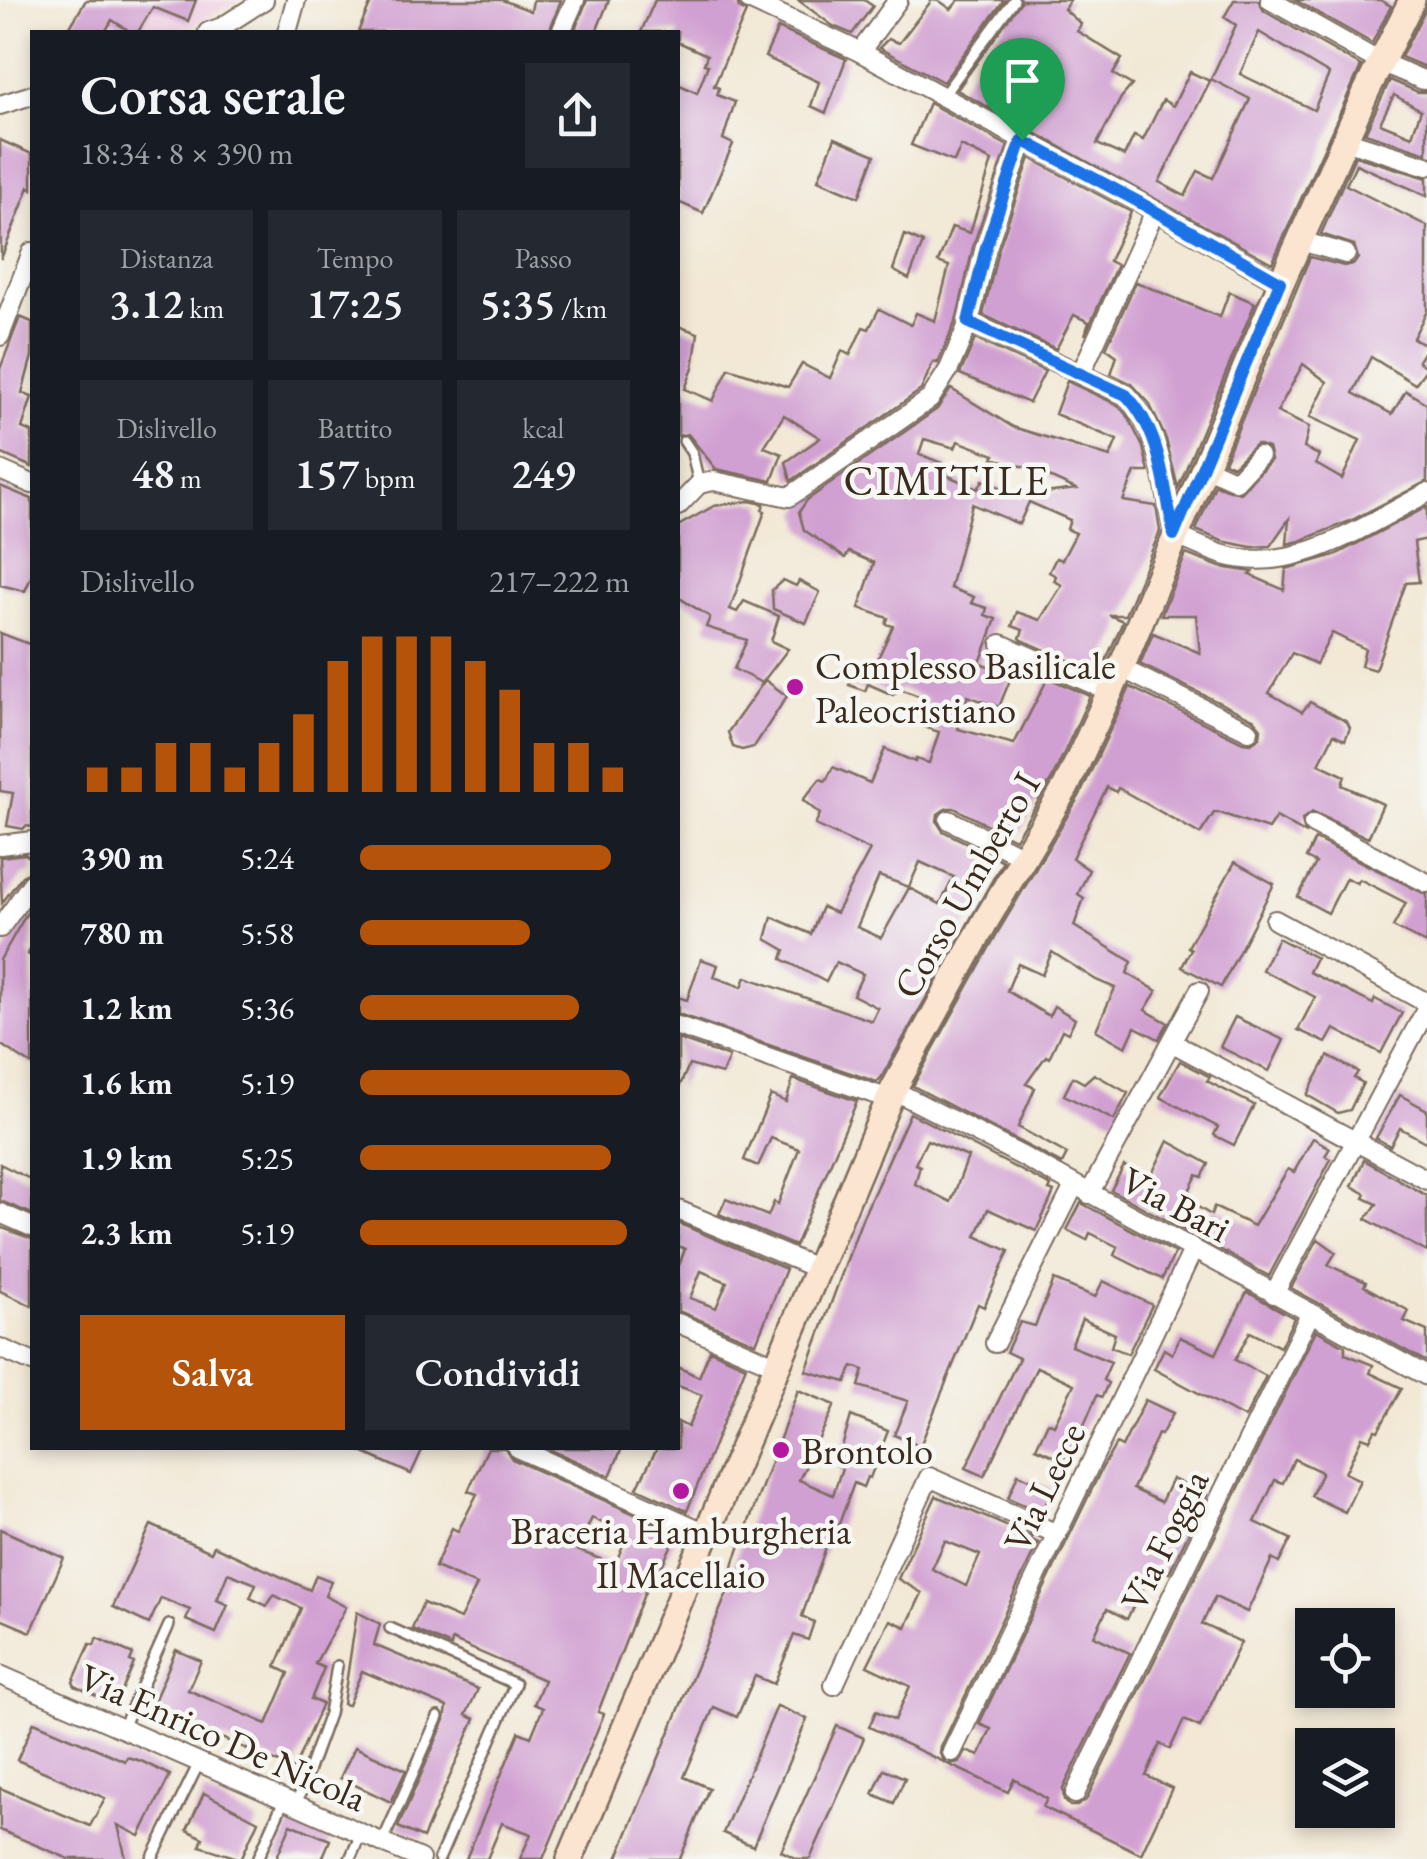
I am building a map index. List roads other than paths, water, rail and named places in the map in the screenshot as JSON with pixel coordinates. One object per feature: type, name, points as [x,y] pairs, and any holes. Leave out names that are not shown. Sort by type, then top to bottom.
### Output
[{"type":"main road","name":"Corso Umberto I","points":[[570,1859],[891,1094],[1066,787],[1116,680],[1280,282],[1412,0]]},
{"type":"street","points":[[214,30],[264,0]]},
{"type":"street","points":[[287,30],[296,0]]},
{"type":"street","points":[[562,30],[575,0]]},
{"type":"street","points":[[749,0],[860,52],[1280,282]]},
{"type":"street","points":[[860,52],[898,0]]},
{"type":"street","points":[[1270,0],[1380,62],[1424,80]]},
{"type":"street","points":[[0,105],[30,96]]},
{"type":"street","points":[[680,501],[699,484],[714,481],[789,498],[930,399],[950,369],[968,322],[986,247],[1022,140]]},
{"type":"street","points":[[1345,140],[1427,166]]},
{"type":"street","points":[[1081,374],[1155,211]]},
{"type":"street","points":[[1300,242],[1346,254]]},
{"type":"street","points":[[0,336],[30,257]]},
{"type":"street","points":[[968,322],[1126,395],[1142,411],[1154,440],[1174,535],[1227,556],[1260,558],[1311,552],[1427,494]]},
{"type":"street","points":[[1202,466],[1236,481],[1258,456]]},
{"type":"street","points":[[0,470],[30,483]]},
{"type":"street","points":[[1002,644],[1116,680],[1249,731]]},
{"type":"street","points":[[949,820],[1023,857]]},
{"type":"street","points":[[1313,824],[1427,883]]},
{"type":"street","points":[[0,845],[30,842]]},
{"type":"street","points":[[0,928],[30,886]]},
{"type":"street","points":[[1274,920],[1427,1006],[1274,1294]]},
{"type":"street","points":[[995,1344],[1081,1190],[1173,1043],[1199,991]]},
{"type":"street","name":"Via Bari","points":[[680,1027],[891,1094],[1081,1190],[1427,1376]]},
{"type":"street","points":[[1173,1043],[1427,1180]]},
{"type":"street","points":[[680,1211],[816,1268]]},
{"type":"street","points":[[0,1212],[30,1226]]},
{"type":"street","name":"Via Lecce","points":[[952,1752],[1194,1250]]},
{"type":"street","name":"Via Foggia","points":[[1075,1794],[1310,1314]]},
{"type":"street","points":[[680,1324],[775,1366]]},
{"type":"street","points":[[0,1348],[30,1361]]},
{"type":"street","points":[[521,1450],[706,1533]]},
{"type":"street","points":[[834,1684],[929,1477],[1057,1534]]},
{"type":"street","name":"Via Enrico De Nicola","points":[[0,1674],[420,1859]]},
{"type":"lane","points":[[942,97],[1014,0]]},
{"type":"lane","points":[[684,441],[692,454],[699,484]]},
{"type":"lane","points":[[122,1730],[169,1625]]},
{"type":"lane","points":[[390,1628],[515,1684],[439,1859]]},
{"type":"lane","points":[[258,1859],[290,1803],[329,1714],[337,1666]]},
{"type":"lane","points":[[382,1843],[438,1717]]},
{"type":"lane","points":[[152,1859],[199,1763]]},
{"type":"lane","points":[[350,1859],[361,1834]]},
{"type":"place","name":"Complesso Basilicale Paleocristiano","points":[[795,687]]},
{"type":"place","name":"Brontolo","points":[[781,1450]]},
{"type":"place","name":"Braceria Hamburgheria Il Macellaio","points":[[681,1491]]},
{"type":"district","name":"CIMITILE","points":[[947,480]]}]
